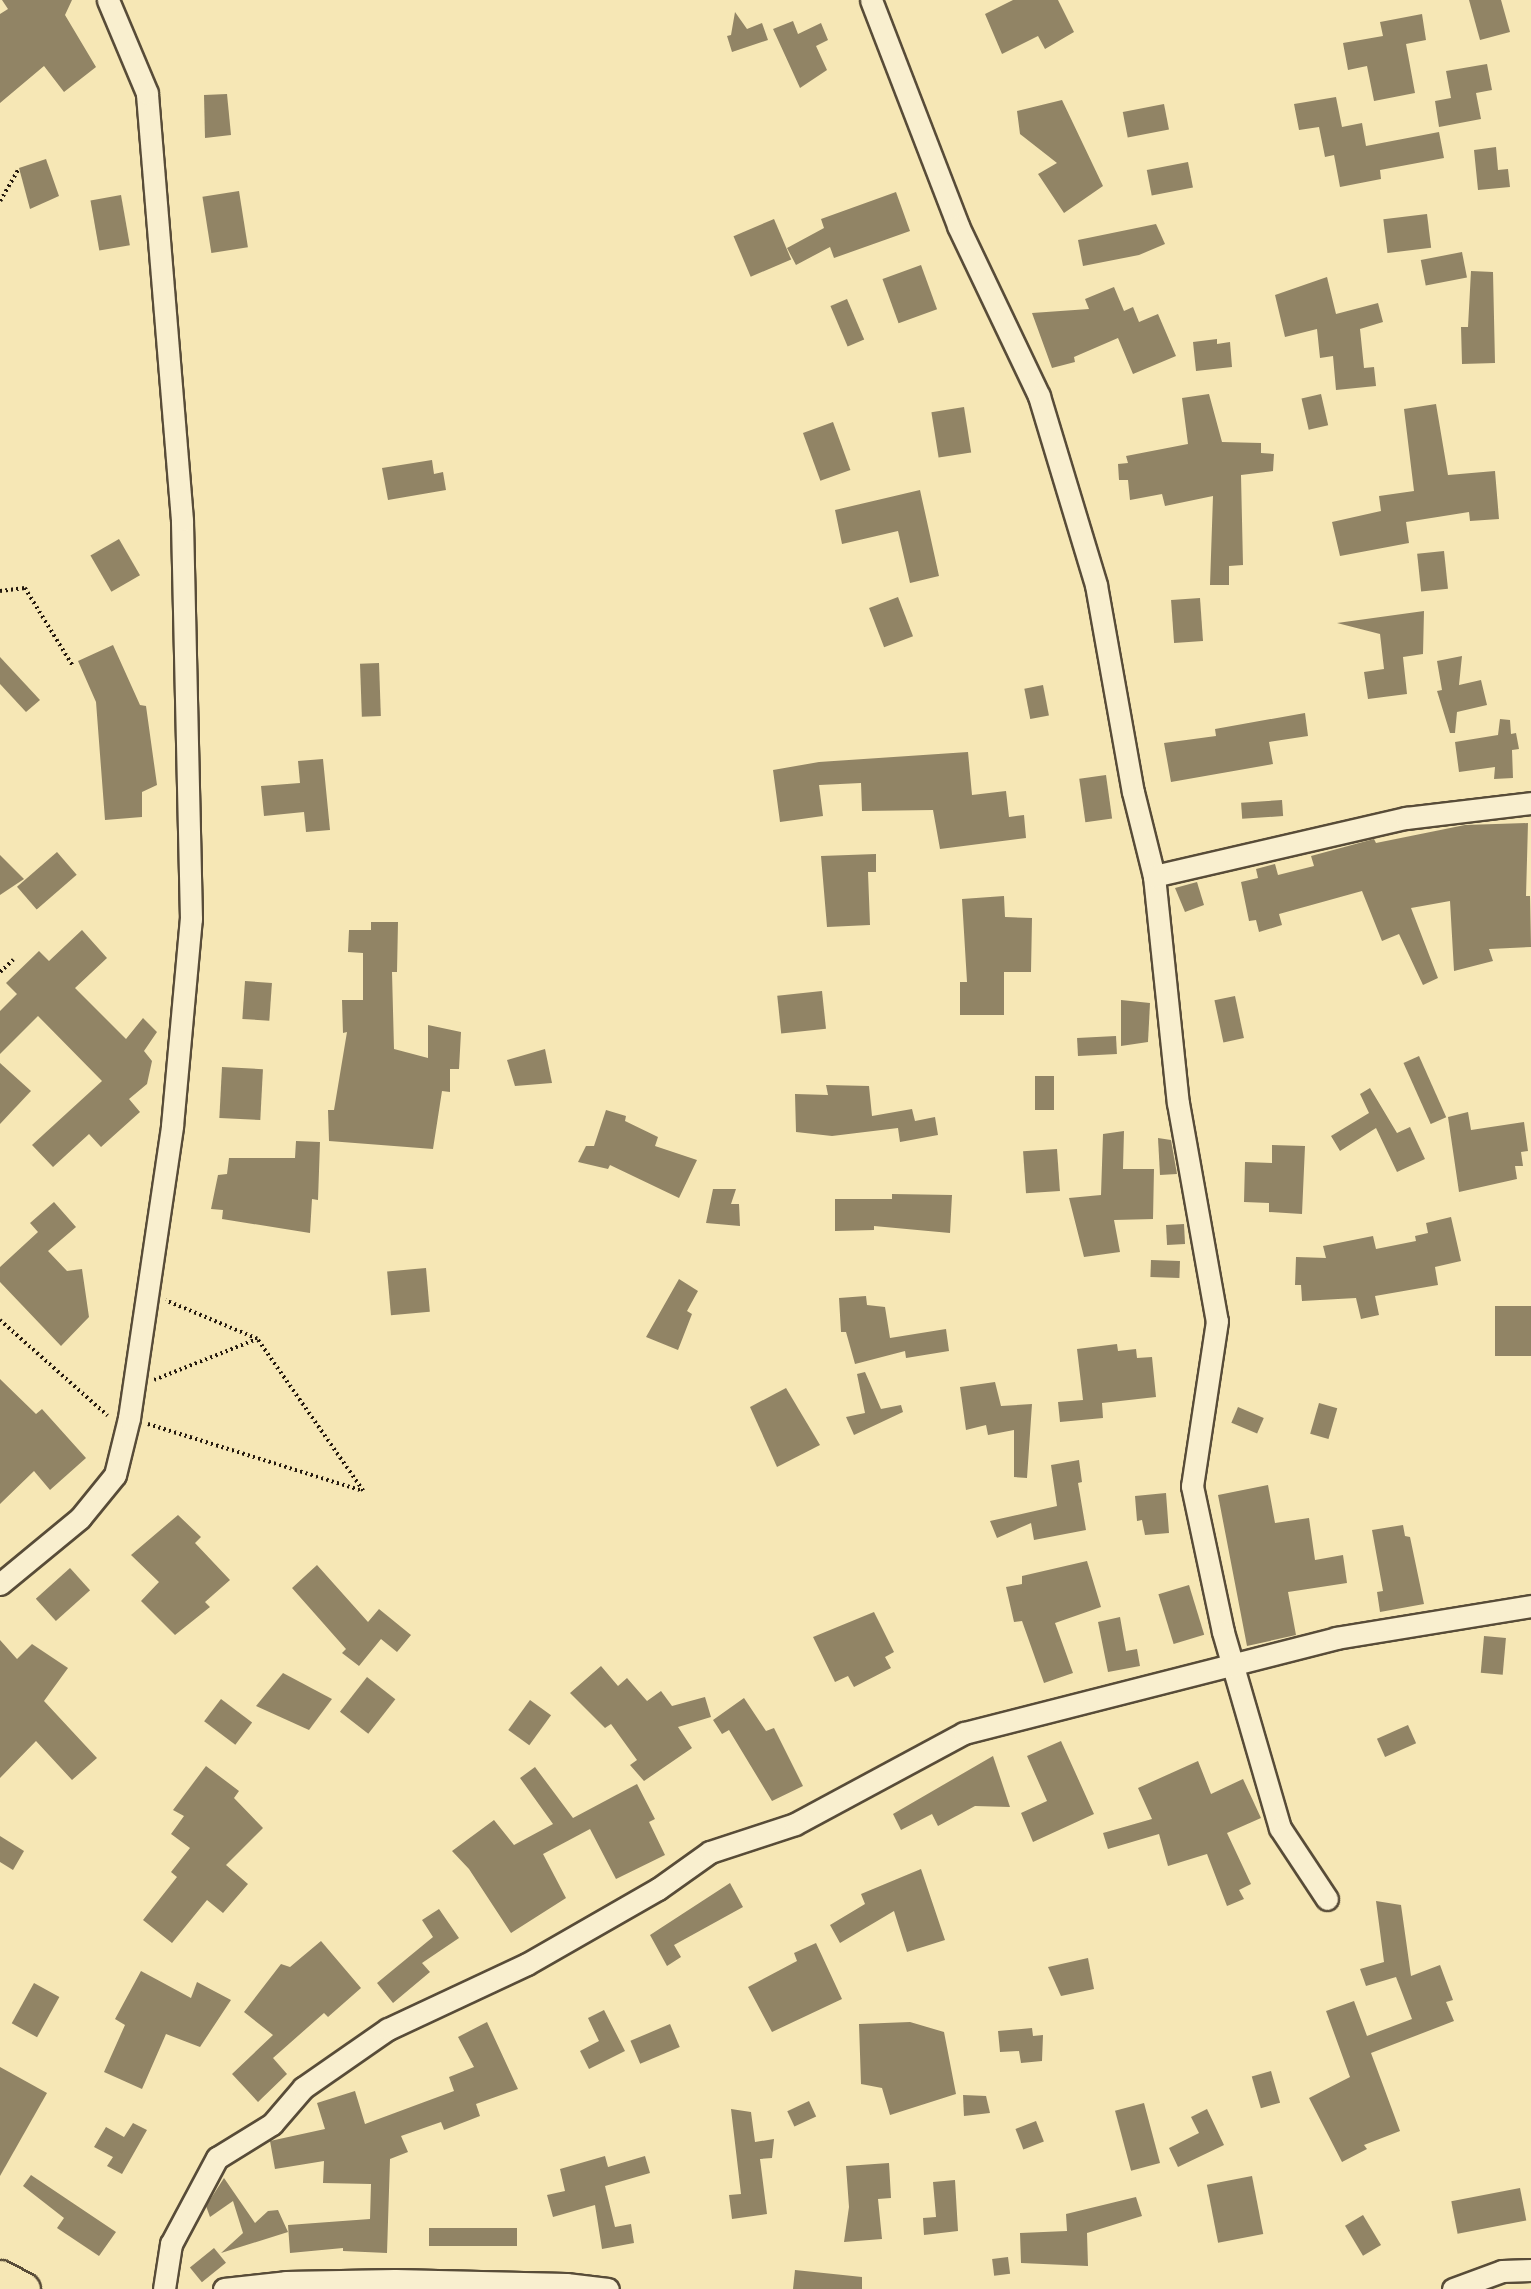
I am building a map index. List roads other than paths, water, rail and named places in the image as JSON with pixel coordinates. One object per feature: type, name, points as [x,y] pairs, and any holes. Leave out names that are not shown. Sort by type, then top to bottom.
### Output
[{"type":"highway","points":[[0,2277],[23,2289]]},
{"type":"street","points":[[0,1584],[80,1518],[115,1475],[134,1388],[172,1126],[191,919],[189,703],[182,520],[147,93],[108,0]]},
{"type":"street","points":[[871,0],[958,226],[1039,396],[1096,585],[1133,792],[1154,876],[1178,1103],[1217,1321],[1192,1486],[1232,1661],[1280,1828],[1327,1899]]},
{"type":"street","points":[[1154,876],[1406,818],[1531,803]]},
{"type":"street","points":[[164,2289],[171,2244],[217,2158],[272,2124],[303,2088],[388,2029],[527,1964],[658,1889],[710,1852],[795,1824],[964,1733],[1232,1661],[1336,1638],[1531,1606]]},
{"type":"street","points":[[1453,2289],[1502,2271],[1531,2270]]},
{"type":"street","points":[[224,2289],[286,2282],[395,2280],[566,2284],[608,2289]]}]
